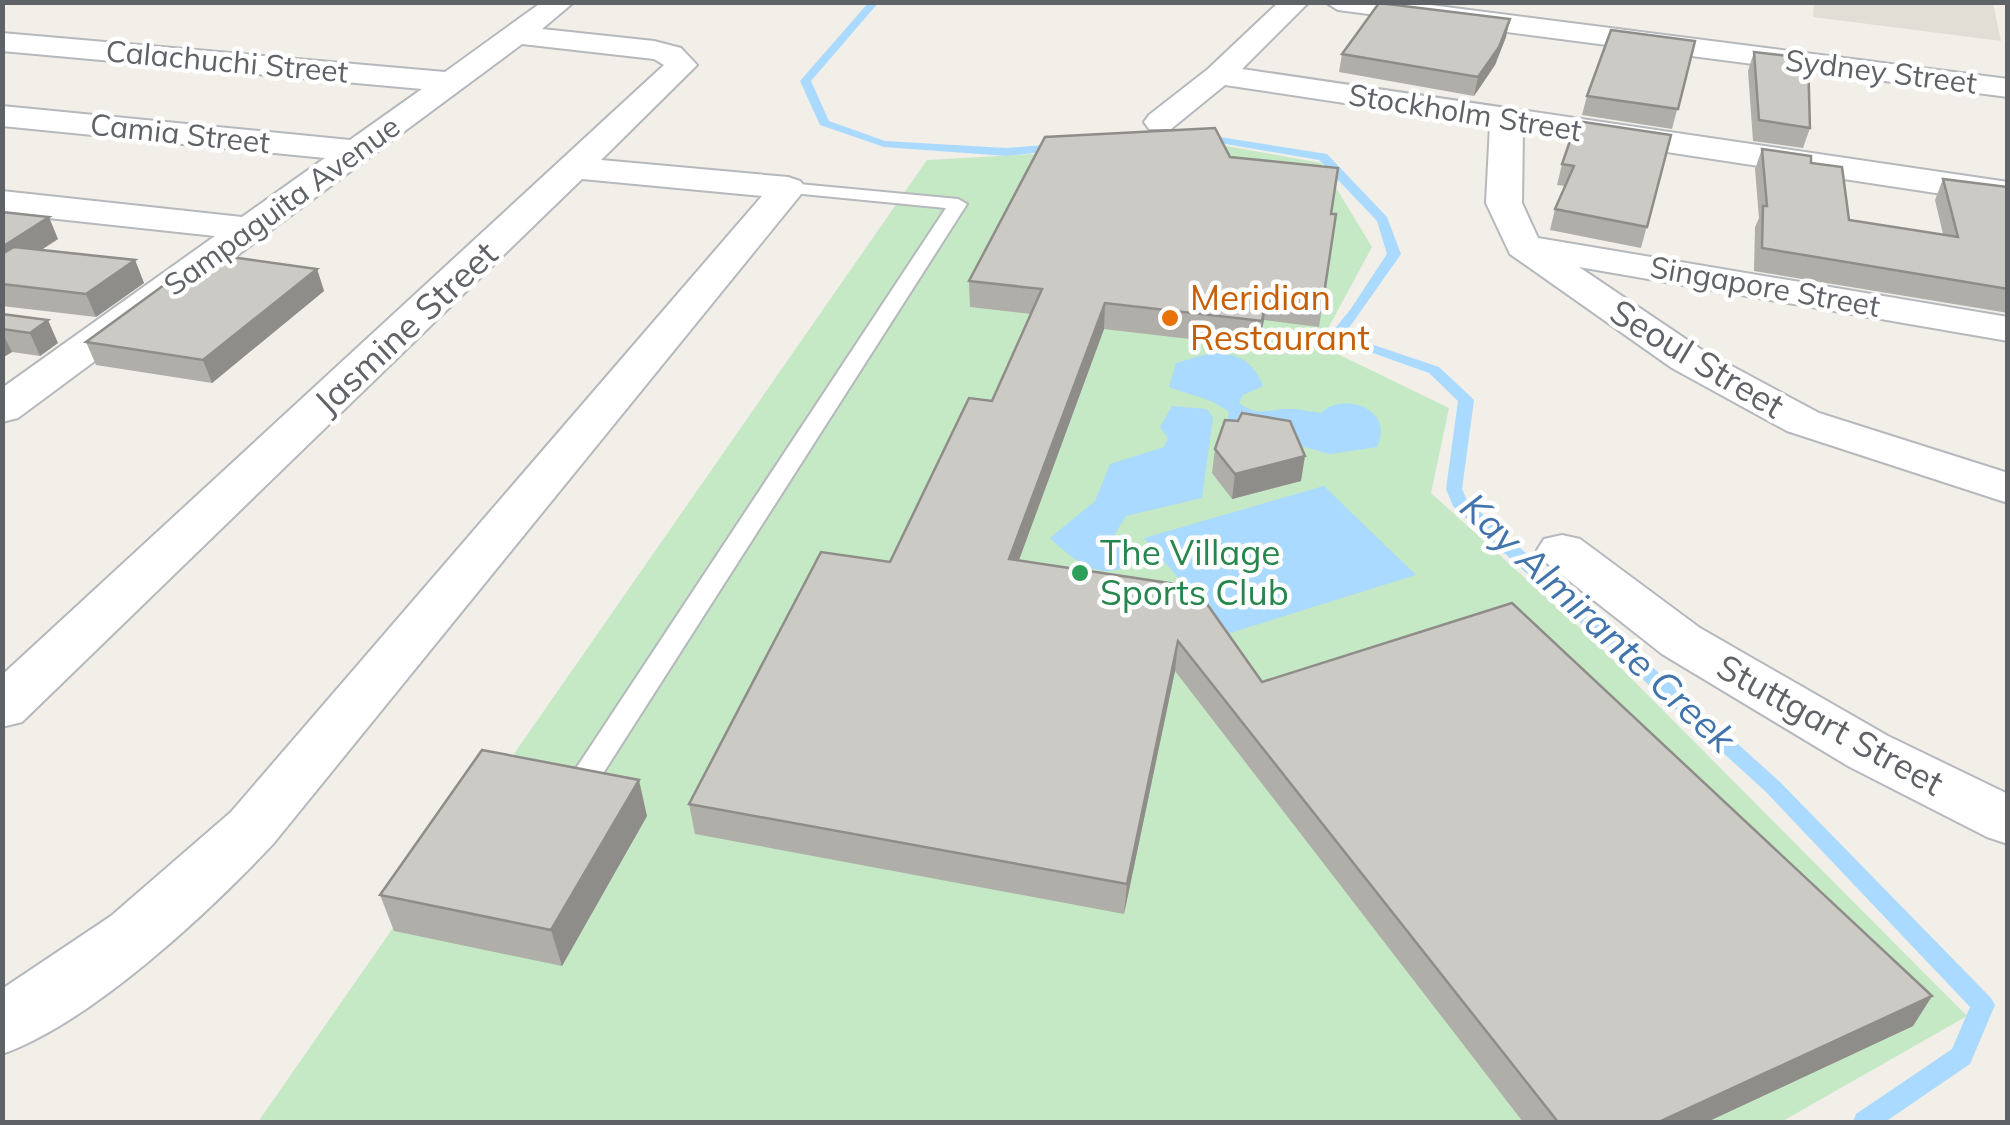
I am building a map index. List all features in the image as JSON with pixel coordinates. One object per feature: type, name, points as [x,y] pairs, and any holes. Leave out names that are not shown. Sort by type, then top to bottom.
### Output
[{"type":"street","name":"Sampaguita Avenue","points":[[2,409],[561,2]]},
{"type":"street","points":[[1160,122],[1218,75],[1296,2]]},
{"type":"street","name":"Sydney Street","points":[[1338,2],[2008,88]]},
{"type":"street","name":"Jasmine Street","points":[[2,708],[682,65],[670,54],[654,50],[516,35]]},
{"type":"street","name":"Calachuchi Street","points":[[2,42],[451,82]]},
{"type":"street","name":"Stockholm Street","points":[[1218,75],[2008,193]]},
{"type":"street","name":"Camia Street","points":[[2,116],[356,151]]},
{"type":"street","points":[[1508,120],[1504,203],[1523,246]]},
{"type":"street","points":[[576,168],[788,188]]},
{"type":"street","points":[[2,1025],[128,943],[200,882],[252,828],[788,188]]},
{"type":"street","points":[[2,202],[249,229]]},
{"type":"street","name":"Singapore Street","points":[[1523,246],[2008,329]]},
{"type":"street","name":"Seoul Street","points":[[1523,246],[1687,359],[1803,422],[2008,489]]},
{"type":"street","points":[[54,327],[106,334]]},
{"type":"street","name":"Stuttgart Street","points":[[1562,550],[1681,641],[1868,751],[2008,821]]},
{"type":"lane","points":[[583,781],[958,204],[788,188]]},
{"type":"shaded area","points":[[1814,3],[1993,3],[2001,41],[1813,17]]},
{"type":"green space","name":"The Village Sports Club","points":[[1215,144],[1321,163],[1372,247],[1319,345],[1449,408],[1431,493],[1589,636],[1967,1016],[1781,1122],[258,1122],[927,160]]},
{"type":"water","points":[[1211,353],[1237,357],[1255,370],[1263,386],[1243,395],[1239,403],[1247,408],[1321,413],[1341,404],[1364,407],[1379,422],[1377,447],[1330,454],[1226,426],[1229,412],[1222,407],[1169,387],[1176,363]]},
{"type":"water","points":[[1172,406],[1207,409],[1213,417],[1202,498],[1126,516],[1115,534],[1117,545],[1130,563],[1119,569],[1097,570],[1076,560],[1050,538],[1095,501],[1110,464],[1164,447],[1168,438],[1160,427]]},
{"type":"water","points":[[1324,486],[1416,575],[1227,634],[1144,538]]},
{"type":"building","points":[[1379,3],[1510,19],[1499,47],[1478,77],[1342,54]]},
{"type":"building","points":[[1611,30],[1695,41],[1678,109],[1587,96]]},
{"type":"building","points":[[1754,52],[1808,58],[1810,128],[1759,120]]},
{"type":"building","points":[[1577,121],[1671,135],[1647,227],[1555,209],[1574,166],[1562,164]]},
{"type":"building","points":[[1215,128],[1230,157],[1338,168],[1331,214],[1336,214],[1323,301],[1267,294],[1262,321],[1105,303],[1009,559],[1195,587],[1262,682],[1512,603],[1932,996],[1659,1122],[1558,1122],[1178,641],[1127,884],[689,804],[821,552],[890,562],[969,398],[992,401],[1042,289],[969,281],[1045,137]]},
{"type":"building","points":[[1762,149],[1811,156],[1811,163],[1842,167],[1849,220],[1958,237],[1943,179],[2008,187],[2008,289],[1762,248],[1763,206],[1767,206]]},
{"type":"building","points":[[2,212],[49,217],[2,247]]},
{"type":"building","points":[[14,247],[135,260],[86,294],[2,284],[2,254]]},
{"type":"building","points":[[231,257],[317,269],[203,360],[86,342],[190,266],[215,269]]},
{"type":"building","points":[[2,314],[48,320],[30,333],[2,329]]},
{"type":"building","points":[[1242,413],[1290,421],[1305,456],[1235,474],[1215,449],[1225,420],[1238,421]]},
{"type":"building","points":[[482,750],[639,780],[551,930],[380,895]]},
{"type":"waterway","name":"Kay Almirante Creek","points":[[875,2],[805,81],[824,123],[884,144],[1006,152],[1058,148]]},
{"type":"waterway","name":"Kay Almirante Creek","points":[[1199,141],[1220,140],[1323,157],[1383,220],[1394,254],[1335,337],[1434,370],[1466,400],[1454,489],[1459,502],[1773,787],[1983,1005],[1961,1056],[1865,1122]]},
{"type":"place","name":"Meridian Restaurant","points":[[1170,318]]},
{"type":"place","name":"The Village Sports Club","points":[[1080,573]]}]
